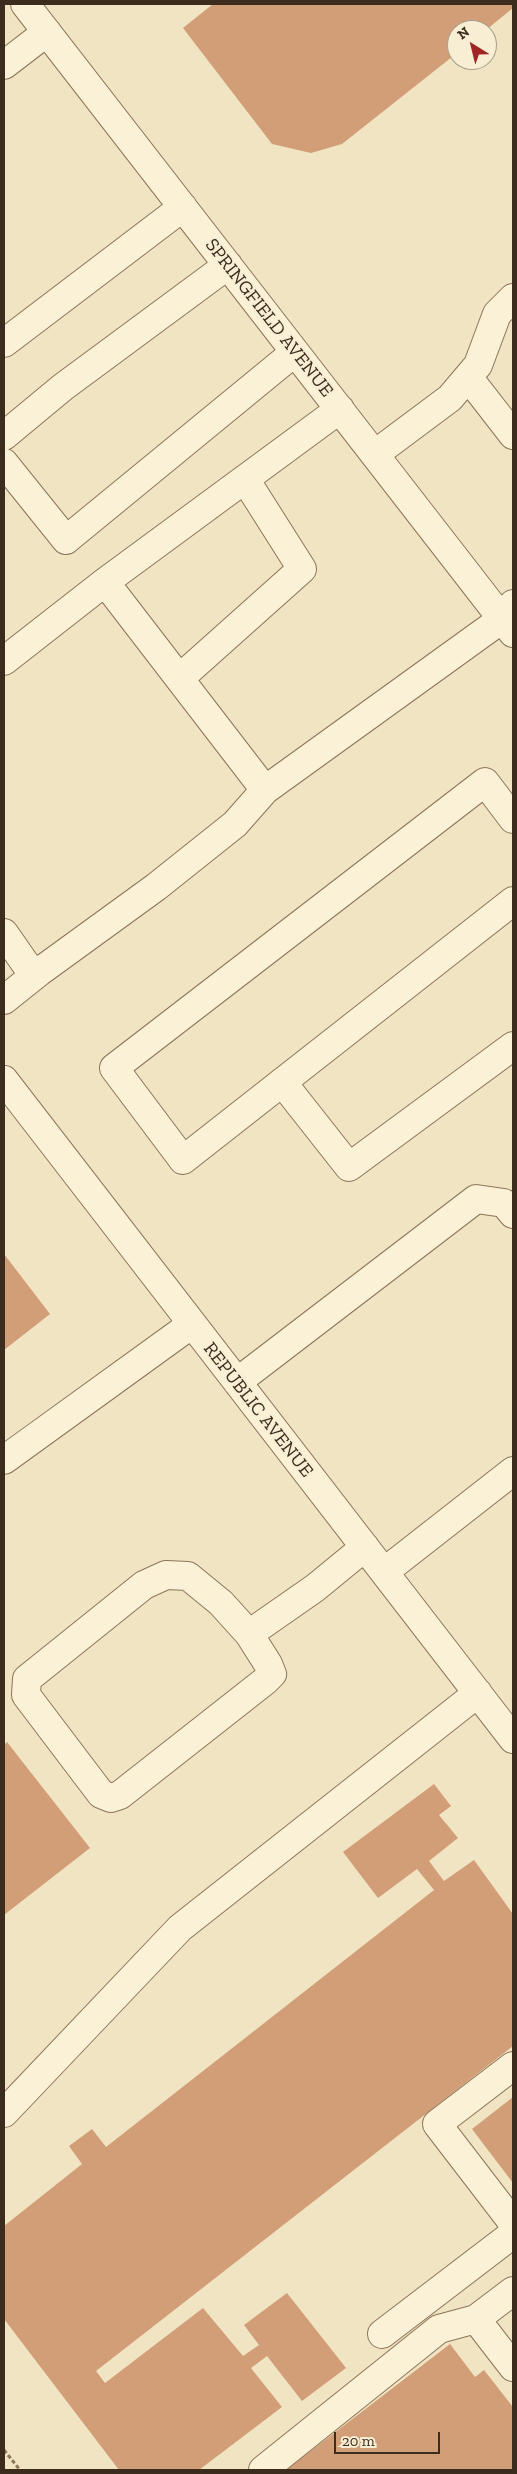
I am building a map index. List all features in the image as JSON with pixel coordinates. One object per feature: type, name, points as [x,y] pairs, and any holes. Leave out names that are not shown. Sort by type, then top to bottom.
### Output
[{"type":"street","name":"SPRINGFIELD AVENUE","points":[[25,4],[375,454],[510,619]]},
{"type":"street","points":[[4,65],[47,32]]},
{"type":"street","points":[[4,343],[183,207]]},
{"type":"street","points":[[4,436],[63,387],[228,265]]},
{"type":"street","points":[[375,454],[450,398],[478,365],[497,314],[513,298]]},
{"type":"street","points":[[4,463],[66,540],[295,352]]},
{"type":"street","points":[[468,376],[513,435]]},
{"type":"street","points":[[4,661],[105,582],[340,409]]},
{"type":"street","points":[[180,678],[302,569],[245,479]]},
{"type":"street","points":[[105,582],[265,790]]},
{"type":"street","points":[[4,1000],[39,972],[156,887],[235,824],[265,790],[510,619]]},
{"type":"street","points":[[513,818],[484,782],[114,1068],[183,1160],[513,901]]},
{"type":"street","points":[[4,933],[27,966],[39,972]]},
{"type":"street","points":[[282,1082],[349,1167],[513,1046]]},
{"type":"street","name":"REPUBLIC AVENUE","points":[[8,1093],[192,1324],[513,1739]]},
{"type":"street","points":[[237,1382],[476,1199],[504,1203],[513,1214]]},
{"type":"street","points":[[4,1460],[192,1324]]},
{"type":"street","points":[[384,1572],[513,1471]]},
{"type":"street","points":[[249,1634],[315,1588],[365,1547]]},
{"type":"street","points":[[166,1575],[188,1576],[222,1603],[249,1634],[268,1664],[272,1674],[120,1795],[111,1798],[102,1794],[26,1695],[27,1679],[144,1585],[166,1575]]},
{"type":"street","points":[[4,2113],[180,1928],[478,1693]]},
{"type":"street","points":[[513,2066],[437,2124],[513,2223]]},
{"type":"street","points":[[382,2334],[513,2234]]},
{"type":"street","points":[[263,2470],[439,2329],[476,2320],[513,2291]]},
{"type":"street","points":[[476,2320],[513,2367]]},
{"type":"path","points":[[4,2450],[20,2470]]},
{"type":"building","points":[[213,4],[513,4],[513,8],[497,21],[447,20],[447,61],[342,144],[311,153],[272,144],[183,28]]},
{"type":"building","points":[[4,1254],[50,1314],[4,1350]]},
{"type":"building","points":[[7,1742],[90,1848],[4,1915],[4,1745]]},
{"type":"building","points":[[434,1784],[451,1806],[439,1815],[458,1838],[429,1861],[444,1881],[474,1860],[513,1914],[513,2046],[96,2371],[105,2383],[203,2308],[243,2356],[259,2345],[244,2325],[287,2293],[346,2368],[302,2401],[267,2356],[251,2368],[282,2407],[199,2470],[119,2470],[4,2319],[4,2226],[82,2164],[69,2146],[92,2129],[106,2147],[434,1890],[417,1869],[378,1898],[343,1852]]},
{"type":"building","points":[[513,2097],[513,2183],[472,2129]]},
{"type":"building","points":[[450,2344],[475,2377],[484,2370],[513,2407],[513,2470],[286,2470]]}]
